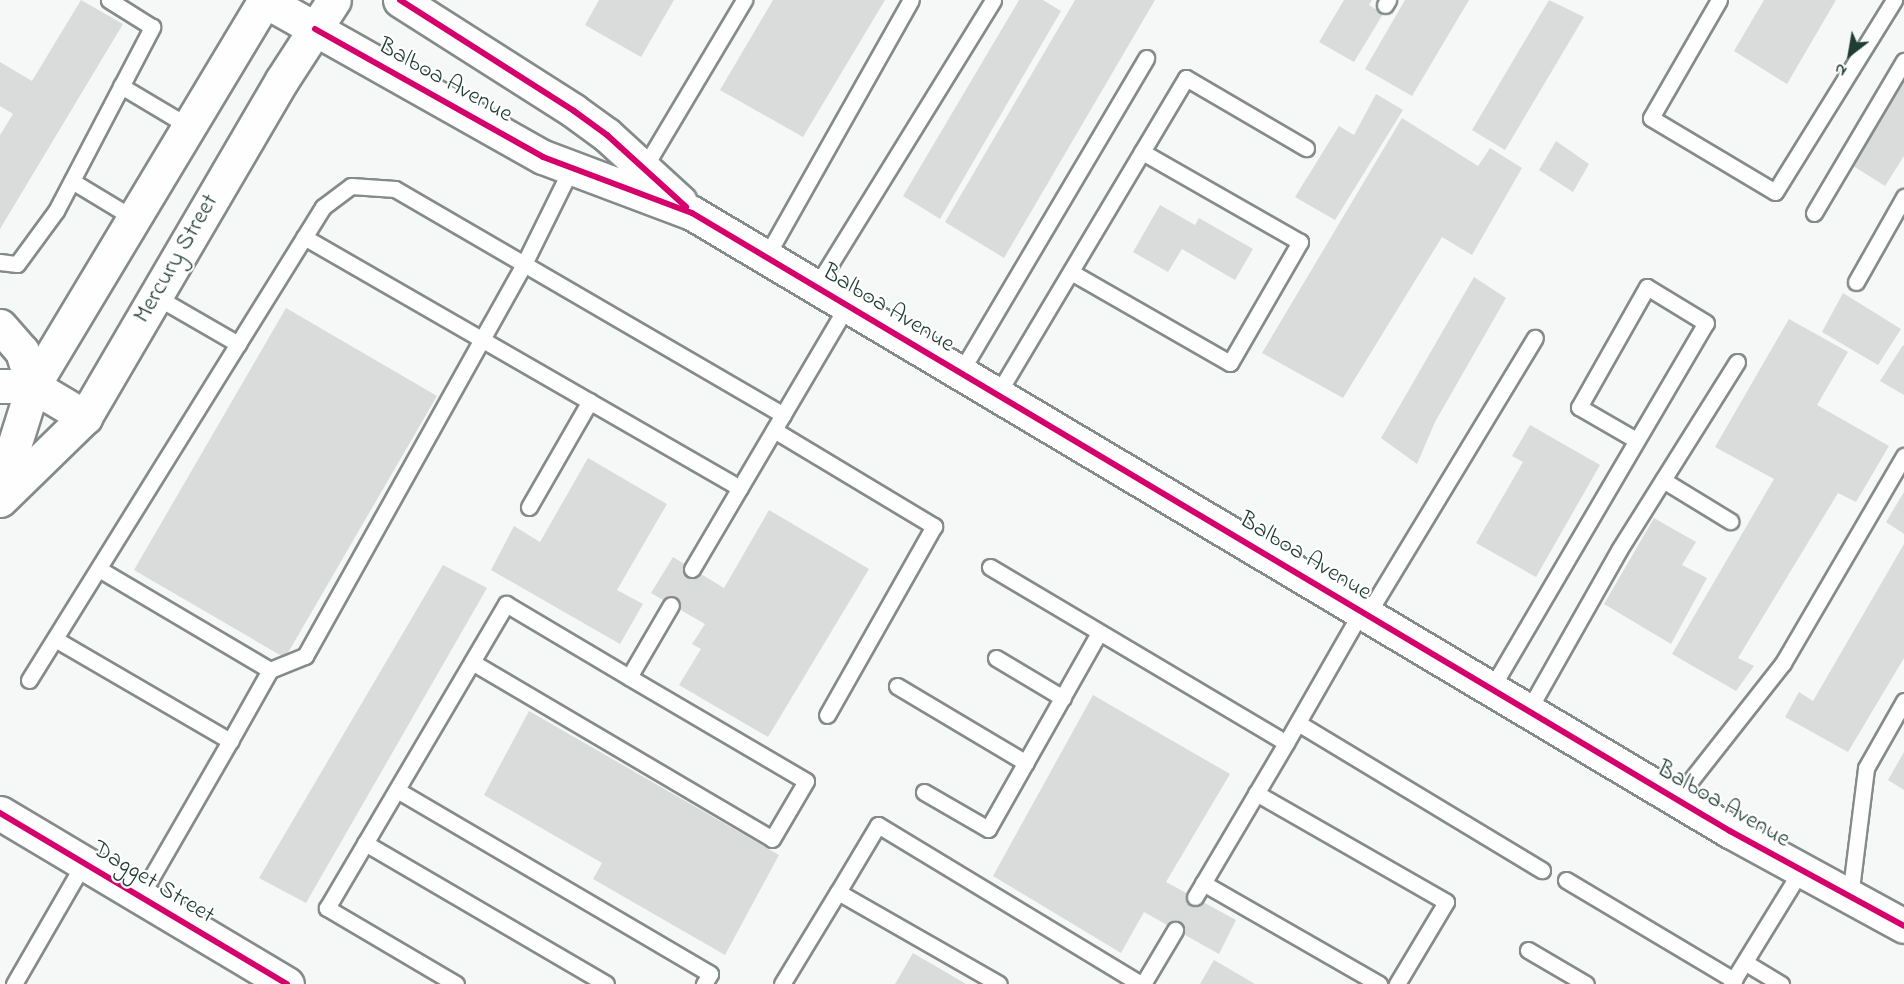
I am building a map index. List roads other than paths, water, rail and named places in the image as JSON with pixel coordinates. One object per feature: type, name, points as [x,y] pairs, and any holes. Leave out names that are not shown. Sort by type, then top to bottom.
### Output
[{"type":"main road","name":"Balboa Avenue","points":[[265,0],[543,157],[692,213],[1676,799],[1904,926]]},
{"type":"main road","points":[[0,490],[33,386],[265,0]]},
{"type":"main road","name":"Mercury Street","points":[[0,501],[85,417],[155,296],[334,0]]},
{"type":"main road","name":"Balboa Avenue","points":[[400,0],[537,85],[607,135],[692,213]]},
{"type":"main road","points":[[0,326],[22,351],[33,386]]},
{"type":"main road","points":[[0,386],[33,386],[85,417]]},
{"type":"main road","name":"Dagget Street","points":[[0,813],[287,984]]},
{"type":"lane","points":[[0,262],[17,264],[72,182],[152,27],[109,0]]},
{"type":"lane","points":[[644,168],[744,0]]},
{"type":"lane","points":[[766,257],[911,0]]},
{"type":"lane","points":[[816,288],[993,0]]},
{"type":"lane","points":[[1719,0],[1651,118],[1775,192],[1894,0]]},
{"type":"lane","points":[[960,373],[1146,58]]},
{"type":"lane","points":[[1814,213],[1904,61]]},
{"type":"lane","points":[[997,395],[1186,78],[1306,148]]},
{"type":"lane","points":[[121,86],[188,126]]},
{"type":"lane","points":[[1071,272],[1230,363],[1300,242],[1142,152]]},
{"type":"lane","points":[[140,897],[270,670],[305,656],[524,264],[572,167]]},
{"type":"lane","points":[[72,182],[133,218]]},
{"type":"lane","points":[[29,680],[323,207],[351,186],[396,189],[783,415]]},
{"type":"lane","points":[[1856,282],[1904,197]]},
{"type":"lane","points":[[304,237],[740,488]]},
{"type":"lane","points":[[1491,689],[1706,323],[1647,287],[1579,406],[1636,440]]},
{"type":"lane","points":[[155,296],[238,344]]},
{"type":"lane","points":[[692,569],[847,306]]},
{"type":"lane","points":[[1194,897],[1364,614],[1535,338]]},
{"type":"lane","points":[[1528,711],[1663,480],[1737,362]]},
{"type":"lane","points":[[529,507],[590,401]]},
{"type":"lane","points":[[774,430],[934,526],[827,715]]},
{"type":"lane","points":[[1676,799],[1783,663],[1904,456]]},
{"type":"lane","points":[[1663,480],[1730,521]]},
{"type":"lane","points":[[990,567],[1286,743]]},
{"type":"lane","points":[[99,569],[270,670]]},
{"type":"lane","points":[[456,984],[327,908],[506,604],[806,781],[772,839],[472,662]]},
{"type":"lane","points":[[629,677],[671,605]]},
{"type":"lane","points":[[924,792],[988,829],[1099,633]]},
{"type":"lane","points":[[55,639],[230,741]]},
{"type":"lane","points":[[996,658],[1063,698]]},
{"type":"lane","points":[[897,686],[1026,762]]},
{"type":"lane","points":[[1850,897],[1866,768],[1904,701]]},
{"type":"lane","points":[[1298,723],[1542,870]]},
{"type":"lane","points":[[397,790],[710,974],[704,984]]},
{"type":"lane","points":[[1256,793],[1446,902],[1397,984]]},
{"type":"lane","points":[[782,984],[878,825],[1142,984],[1175,930]]},
{"type":"lane","points":[[366,843],[606,984]]},
{"type":"lane","points":[[14,984],[84,863]]},
{"type":"lane","points":[[1566,880],[1732,982],[1746,963],[1801,870]]},
{"type":"lane","points":[[1203,883],[1378,984]]},
{"type":"lane","points":[[838,892],[999,984]]},
{"type":"lane","points":[[1528,950],[1586,984]]},
{"type":"lane","points":[[1746,963],[1781,984]]}]
